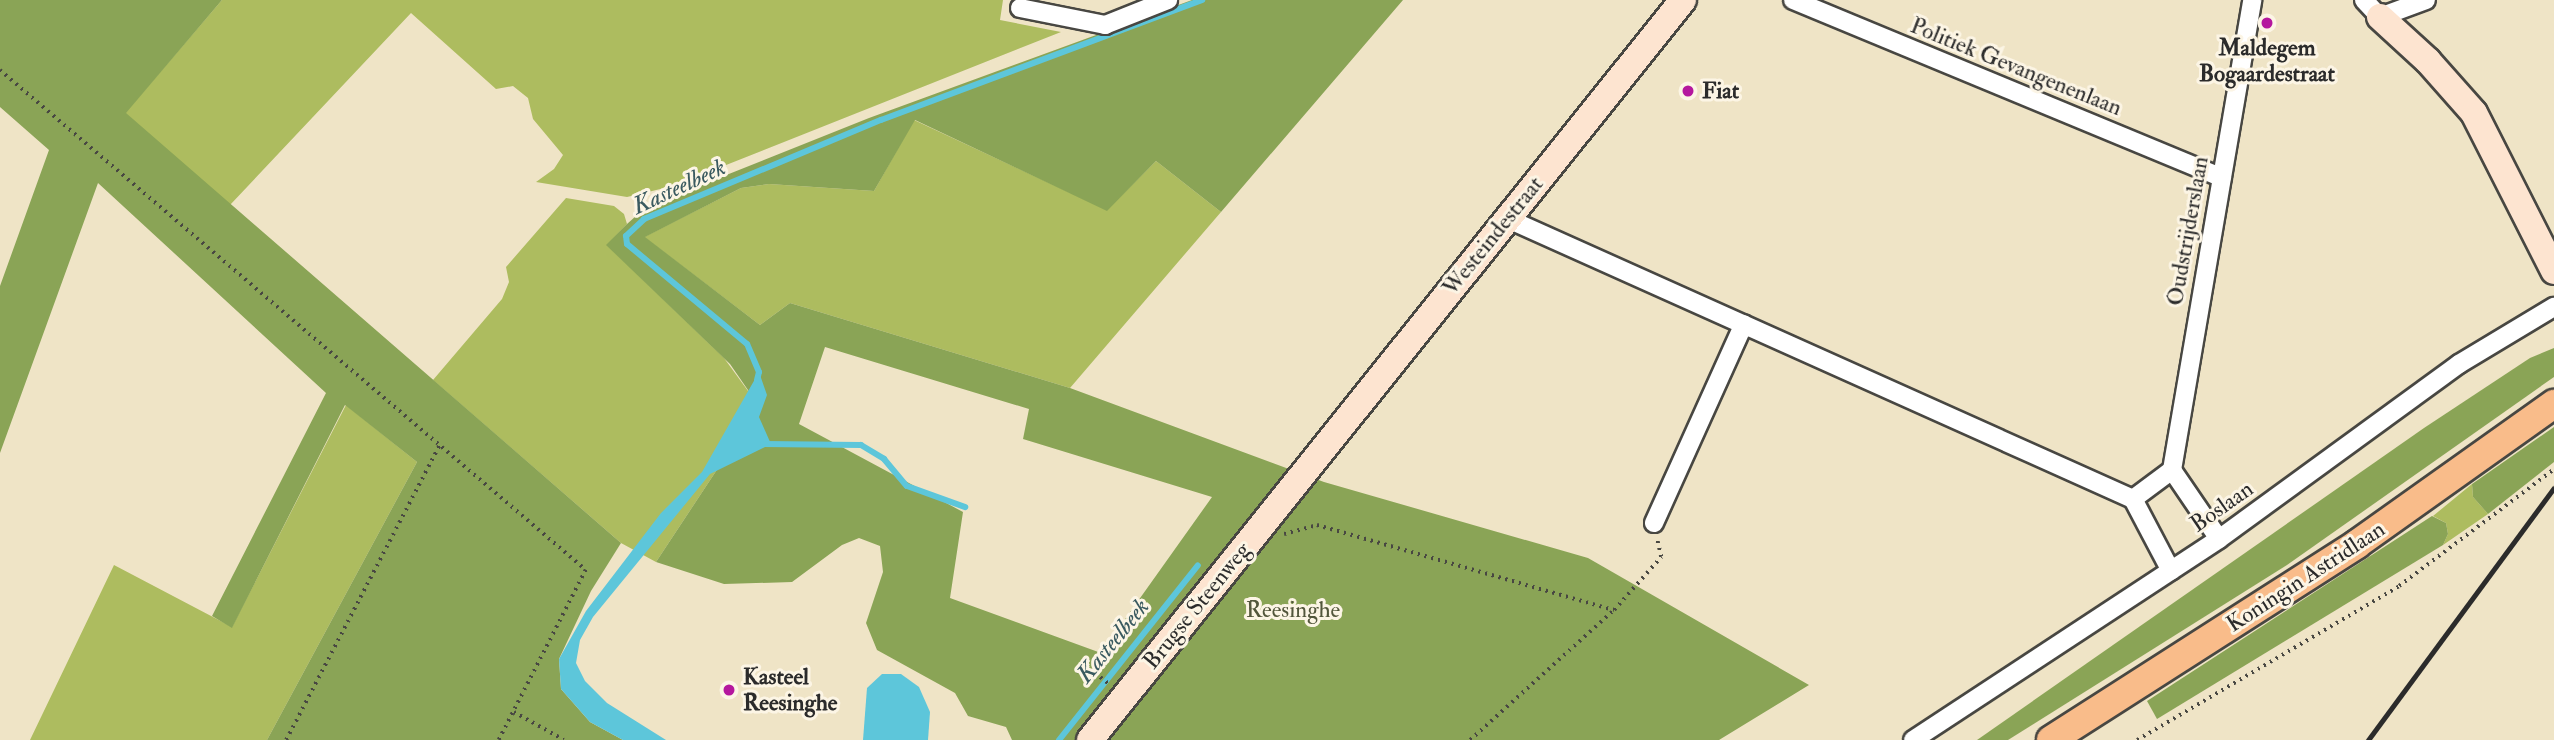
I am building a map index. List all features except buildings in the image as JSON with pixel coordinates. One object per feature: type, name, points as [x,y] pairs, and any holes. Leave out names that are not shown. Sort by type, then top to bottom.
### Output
[{"type":"main road","name":"Koningin Astridlaan","points":[[2051,740],[2357,544],[2554,404]]},
{"type":"street","points":[[1020,8],[1105,24],[1168,0]]},
{"type":"street","name":"Westeindestraat","points":[[1304,472],[1683,0]]},
{"type":"street","name":"Politiek Gevangenenlaan","points":[[1793,0],[2222,178]]},
{"type":"street","name":"Oudstrijderslaan","points":[[2172,470],[2252,0]]},
{"type":"street","points":[[2372,9],[2427,0]]},
{"type":"street","points":[[2372,9],[2428,61],[2474,113],[2554,271]]},
{"type":"street","points":[[1506,218],[2133,499],[2171,571]]},
{"type":"street","name":"Boslaan","points":[[1913,740],[2220,539],[2459,364],[2554,307]]},
{"type":"street","points":[[1654,523],[1744,324]]},
{"type":"street","points":[[2133,499],[2172,470],[2220,539]]},
{"type":"street","name":"Brugse Steenweg","points":[[1090,740],[1304,472]]},
{"type":"path","points":[[0,70],[586,570],[499,740]]},
{"type":"path","points":[[286,740],[440,443]]},
{"type":"path","points":[[2137,740],[2399,586],[2554,469]]},
{"type":"path","points":[[1470,740],[1614,611],[1661,557],[1654,523]]},
{"type":"path","points":[[1275,545],[1284,534],[1317,525],[1614,611]]},
{"type":"path","points":[[1076,671],[1095,673],[1108,683]]},
{"type":"path","points":[[513,712],[564,740]]},
{"type":"green space","points":[[0,0],[222,0],[126,113],[621,543],[591,591],[559,659],[561,689],[590,722],[623,740],[267,740],[417,462],[345,405],[232,628],[212,616],[326,393],[98,183],[0,453],[0,286],[49,150],[0,107]]},
{"type":"green space","points":[[222,0],[1003,0],[1000,20],[1061,32],[673,186],[627,197],[536,182],[554,169],[563,155],[533,119],[528,98],[513,86],[496,89],[411,13],[230,205],[125,113]]},
{"type":"green space","name":"Reesinghe","points":[[1192,0],[1403,0],[1221,212],[1156,161],[1107,211],[915,120],[874,191],[769,184],[741,188],[645,237],[760,325],[790,303],[1070,388],[1324,482],[1588,558],[1809,685],[1719,740],[1012,740],[1006,727],[968,716],[955,693],[877,650],[866,623],[883,572],[880,546],[859,538],[842,545],[792,582],[724,584],[656,562],[759,406],[730,364],[606,245],[646,207],[869,118]],"holes":[[[825,347],[1029,409],[1023,439],[1212,497],[1101,653],[950,598],[963,512],[799,424]]]},
{"type":"green space","points":[[914,120],[1107,210],[1156,161],[1221,212],[1070,388],[790,303],[760,325],[644,237],[741,188],[769,184],[874,191]]},
{"type":"green space","points":[[566,198],[614,206],[624,214],[627,224],[607,245],[724,358],[759,406],[656,562],[621,543],[433,380],[502,299],[509,282],[506,267]]},
{"type":"green space","points":[[2554,348],[2554,377],[2287,565],[2008,740],[1977,740],[2424,428],[2530,358]]},
{"type":"green space","points":[[346,405],[417,462],[267,740],[30,740],[114,565],[232,627]]},
{"type":"green space","points":[[2554,427],[2554,462],[2488,514],[2473,497],[2472,484]]},
{"type":"green space","points":[[2472,484],[2473,497],[2488,514],[2443,545],[2448,534],[2446,523],[2433,516]]},
{"type":"green space","points":[[2432,516],[2446,523],[2448,534],[2443,545],[2157,719],[2147,701]]},
{"type":"water","points":[[759,372],[767,395],[759,417],[771,444],[710,474],[593,617],[580,640],[576,663],[585,681],[607,703],[666,740],[623,740],[590,722],[561,689],[559,659],[586,611],[661,513],[702,472]]},
{"type":"water","points":[[882,674],[901,674],[919,687],[930,712],[928,740],[863,740],[867,688]]},
{"type":"waterway","name":"Kasteelbeek","points":[[757,380],[759,372],[747,344],[627,244],[626,236],[644,219],[881,120],[1202,0]]},
{"type":"waterway","name":"Kasteelbeek","points":[[763,444],[861,445],[884,459],[907,486],[965,507]]},
{"type":"waterway","name":"Kasteelbeek","points":[[1059,740],[1198,565]]},
{"type":"railway","points":[[2368,740],[2554,488]]},
{"type":"place","name":"Maldegem Bogaardestraat","points":[[2267,23]]},
{"type":"place","name":"Fiat","points":[[1688,91]]},
{"type":"place","name":"Kasteel Reesinghe","points":[[729,690]]}]
